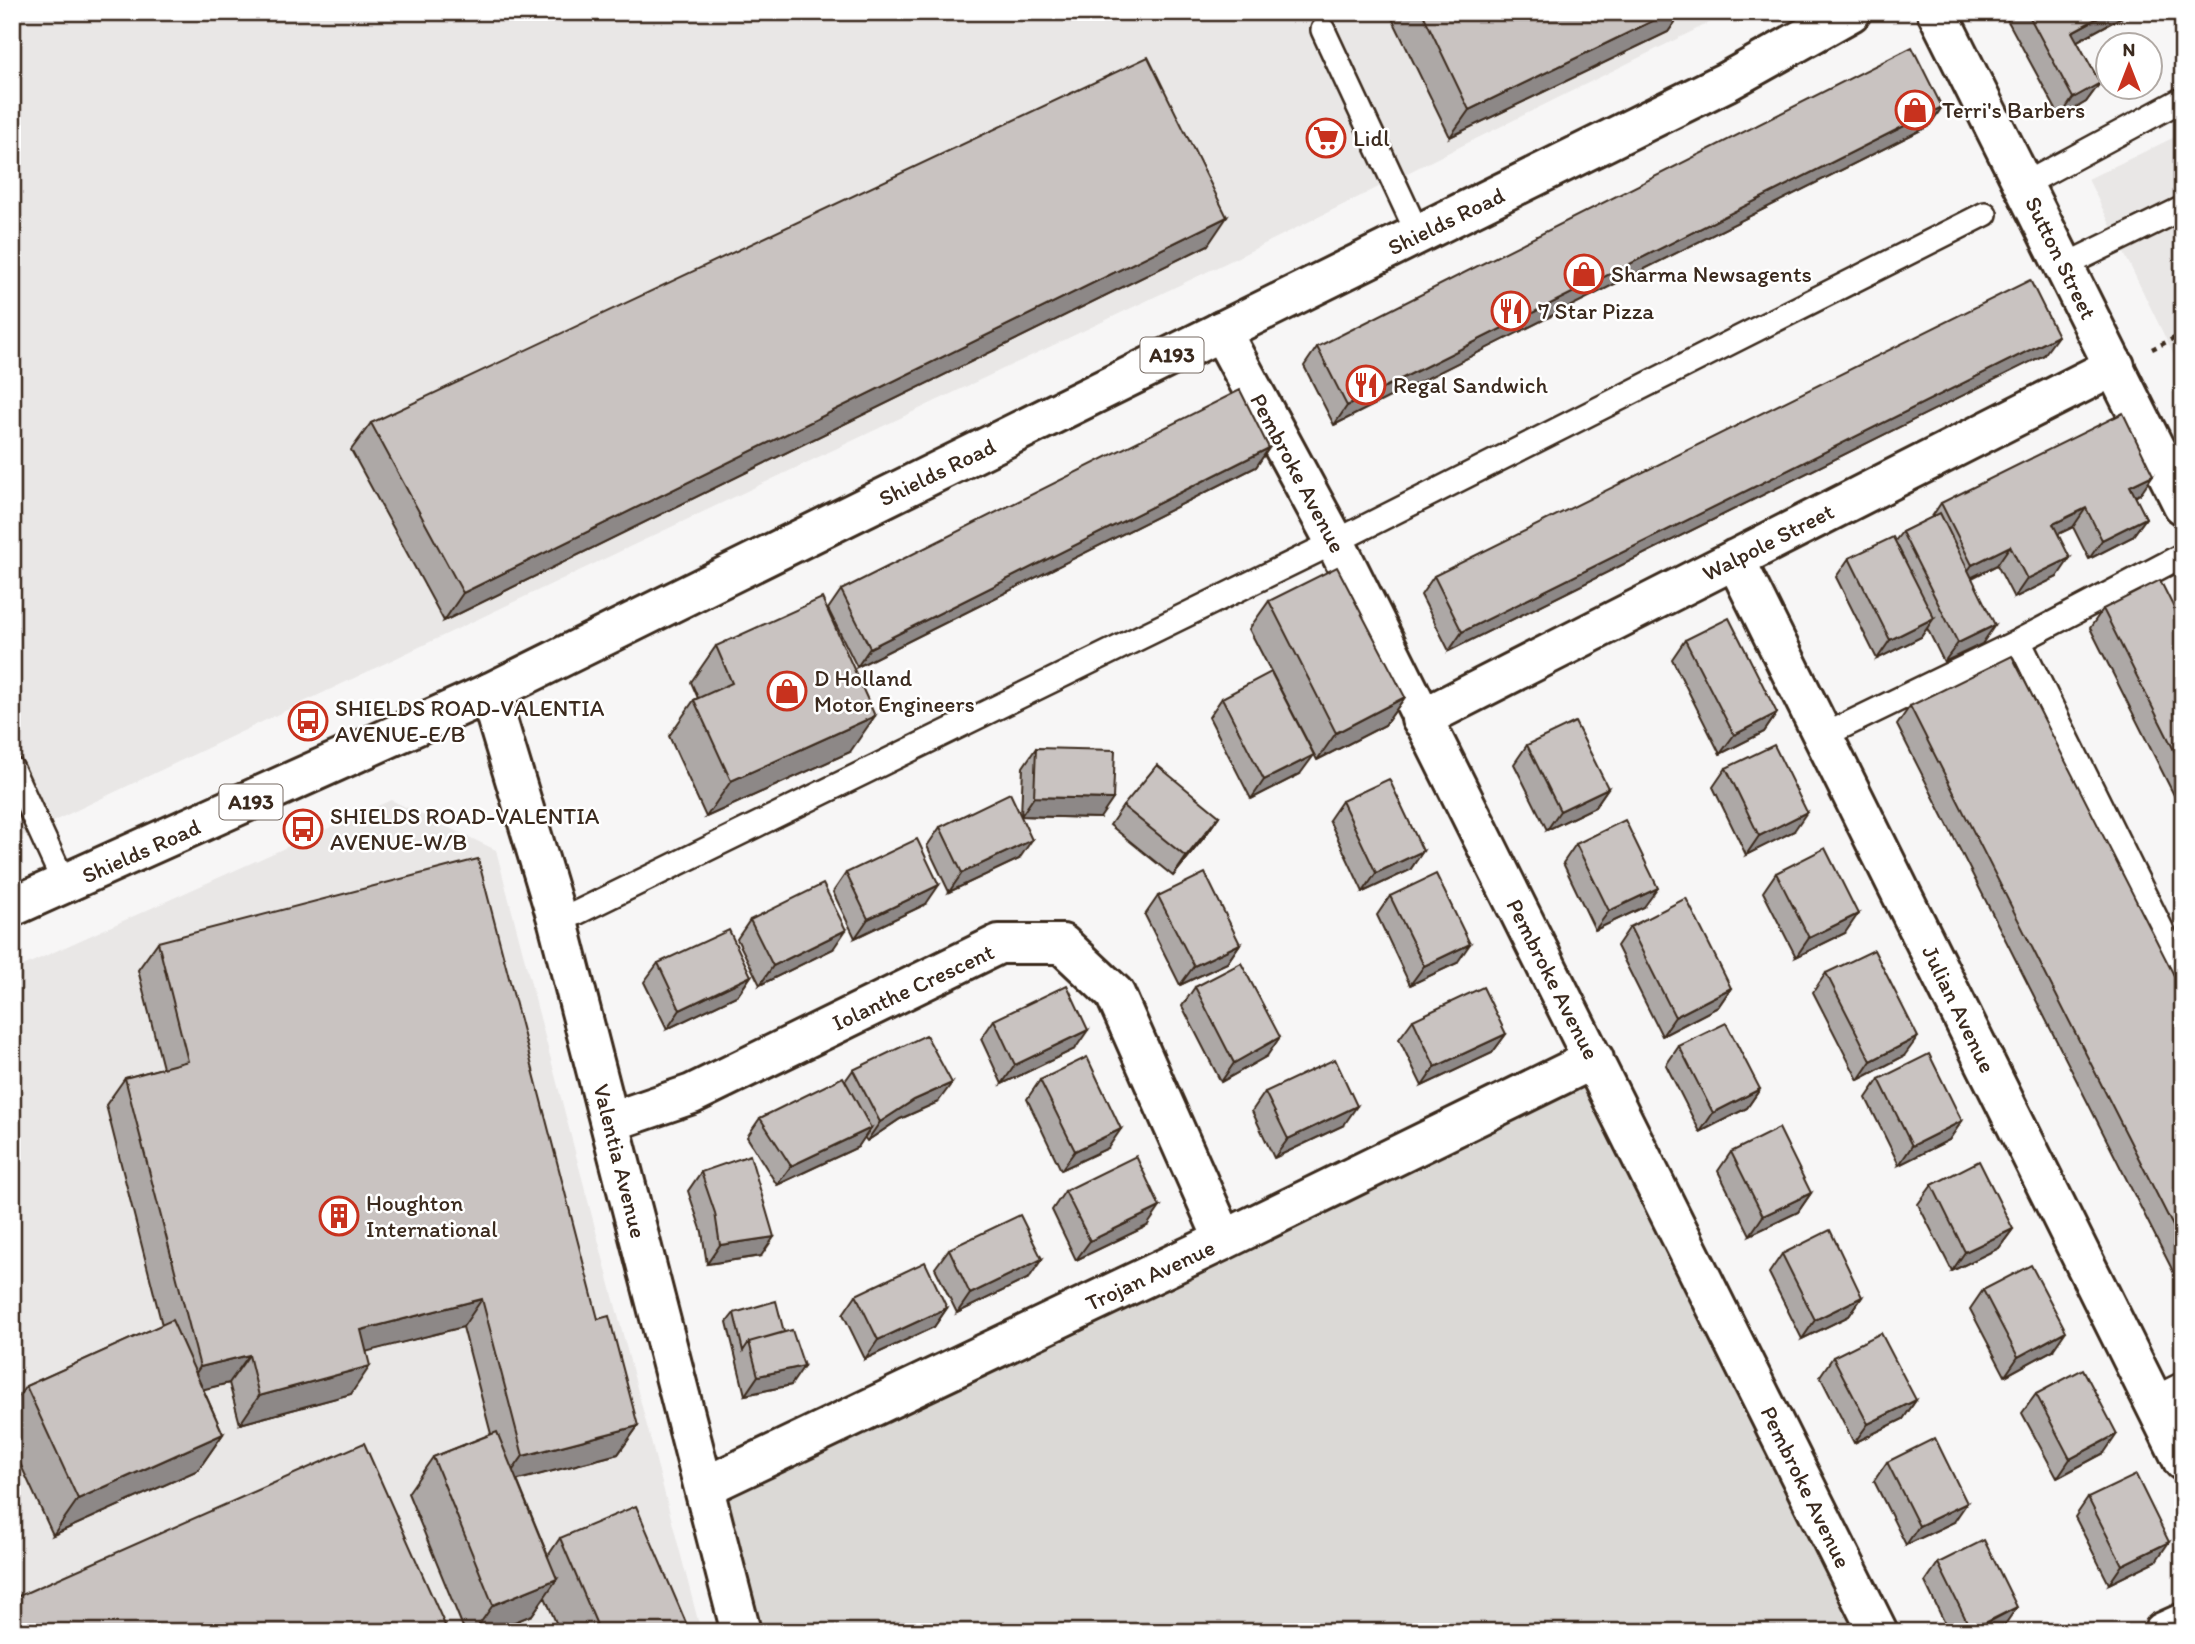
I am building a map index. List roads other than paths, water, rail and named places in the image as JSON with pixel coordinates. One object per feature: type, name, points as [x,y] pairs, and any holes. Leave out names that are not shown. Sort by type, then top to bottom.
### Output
[{"type":"street","name":"Shields Road","points":[[15,898],[65,885],[489,693],[1726,82],[1851,12]]},
{"type":"street","name":"Sutton Street","points":[[1937,12],[2183,505]]},
{"type":"street","name":"Pembroke Avenue","points":[[1221,331],[1335,542],[1878,1632]]},
{"type":"street","name":"Walpole Street","points":[[1421,719],[2115,366]]},
{"type":"street","name":"Julian Avenue","points":[[1735,559],[2167,1392],[2183,1461]]},
{"type":"street","name":"Valentia Avenue","points":[[489,693],[558,922],[741,1632]]},
{"type":"street","name":"Iolanthe Crescent","points":[[610,1122],[692,1094],[999,944],[1062,944],[1115,994],[1224,1240]]},
{"type":"street","name":"Trojan Avenue","points":[[704,1487],[1224,1240],[1594,1059]]},
{"type":"street","points":[[2163,1632],[2183,1623]]},
{"type":"lane","points":[[1323,30],[1419,234]]},
{"type":"lane","points":[[2025,184],[2183,99]]},
{"type":"lane","points":[[2064,266],[2183,208]]},
{"type":"lane","points":[[558,922],[1335,542],[1985,214]]},
{"type":"lane","points":[[1825,735],[2019,641],[2183,555]]},
{"type":"lane","points":[[2019,641],[2183,974]]},
{"type":"lane","points":[[12,769],[65,885]]},
{"type":"place","name":"Terri's Barbers","points":[[1915,110]]},
{"type":"place","name":"Lidl","points":[[1326,138]]},
{"type":"place","name":"Sharma Newsagents","points":[[1584,274]]},
{"type":"place","name":"7 Star Pizza","points":[[1511,311]]},
{"type":"place","name":"Regal Sandwich","points":[[1366,385]]},
{"type":"place","name":"D Holland Motor Engineers","points":[[787,691]]},
{"type":"place","name":"SHIELDS ROAD-VALENTIA AVENUE-E/B","points":[[308,721]]},
{"type":"place","name":"SHIELDS ROAD-VALENTIA AVENUE-W/B","points":[[303,829]]},
{"type":"place","name":"Houghton International","points":[[339,1216]]}]
